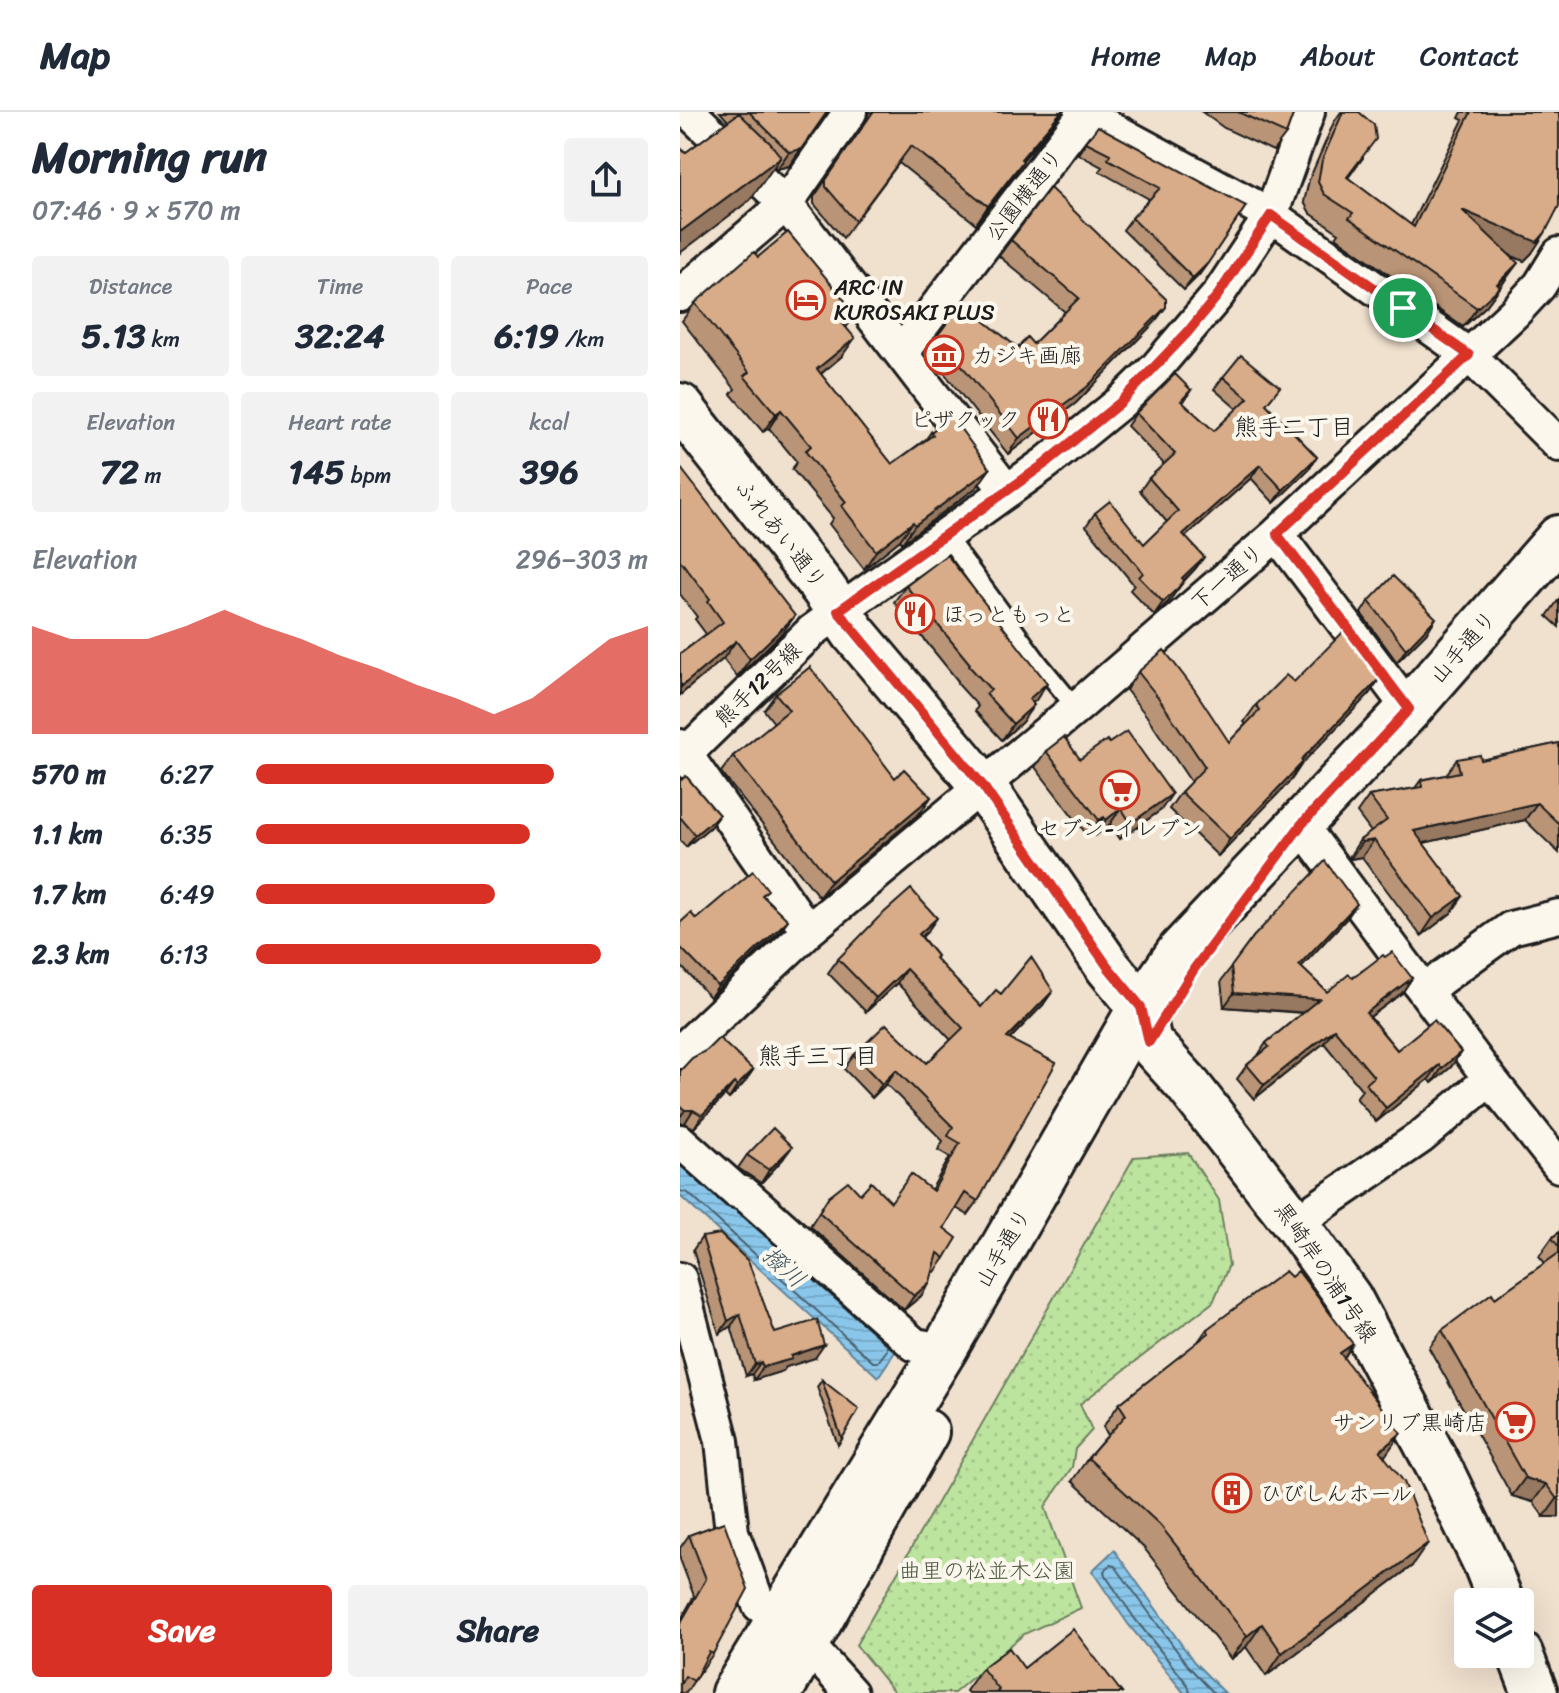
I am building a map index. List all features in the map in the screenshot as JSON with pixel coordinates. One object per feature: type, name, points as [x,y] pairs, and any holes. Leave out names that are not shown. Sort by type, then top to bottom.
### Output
[{"type":"street","points":[[689,112],[786,204],[1006,490]]},
{"type":"street","points":[[680,295],[786,204],[850,112]]},
{"type":"street","name":"熊手12号線","points":[[682,753],[812,631],[1084,434],[1155,369],[1218,295],[1271,215],[1308,112]]},
{"type":"street","points":[[1085,113],[1271,215],[1469,355],[1559,445]]},
{"type":"street","name":"公園横通り","points":[[901,353],[1085,113]]},
{"type":"street","name":"下一通り","points":[[680,1052],[808,931],[1076,708],[1277,534],[1528,299],[1559,254]]},
{"type":"street","name":"ふれあい通り","points":[[680,406],[838,611],[983,786],[1145,1025]]},
{"type":"street","points":[[1277,534],[1409,709]]},
{"type":"street","name":"山手通り","points":[[779,1693],[793,1631],[944,1350],[1145,1025],[1194,969],[1301,825],[1409,709],[1559,538]]},
{"type":"street","points":[[682,753],[808,931]]},
{"type":"street","points":[[1301,825],[1490,1079],[1559,1166]]},
{"type":"street","points":[[1427,991],[1511,928],[1559,916]]},
{"type":"street","name":"山手通り","points":[[734,1693],[793,1631],[1145,1025]]},
{"type":"street","name":"黒崎岸の浦1号線","points":[[1145,1025],[1354,1306],[1444,1477],[1495,1588]]},
{"type":"street","points":[[1295,1223],[1421,1137],[1490,1079]]},
{"type":"street","points":[[680,1141],[736,1191],[745,1194],[915,1345],[944,1350]]},
{"type":"street","points":[[680,1279],[722,1441],[732,1532],[759,1605],[793,1631],[851,1693]]},
{"type":"street","points":[[1525,1668],[1535,1693]]},
{"type":"lane","points":[[946,536],[1076,708]]},
{"type":"green space","name":"曲里の松並木公園","points":[[1188,1153],[1219,1200],[1229,1265],[1213,1302],[1080,1404],[1092,1430],[1075,1449],[1072,1467],[1045,1507],[1081,1608],[1024,1634],[954,1693],[895,1693],[856,1645],[1134,1157]]},
{"type":"water","name":"撥川","points":[[680,1147],[899,1346],[878,1377],[680,1196]]},
{"type":"water","points":[[1114,1550],[1194,1662],[1225,1693],[1184,1693],[1128,1624],[1092,1571]]},
{"type":"building","points":[[749,112],[827,112],[801,149],[789,152]]},
{"type":"building","points":[[873,112],[1061,112],[1021,159],[1023,161],[988,206],[911,146],[855,221],[826,187],[826,180]]},
{"type":"building","points":[[1238,112],[1294,112],[1286,134]]},
{"type":"building","points":[[1343,112],[1359,112],[1374,125],[1376,139],[1347,177],[1414,227],[1471,112],[1559,112],[1559,206],[1537,242],[1462,210],[1518,263],[1497,284],[1500,287],[1477,308],[1349,218],[1353,213],[1324,194],[1318,182],[1322,160]]},
{"type":"building","points":[[739,113],[781,157],[680,232],[680,147],[685,153]]},
{"type":"building","points":[[1098,126],[1246,206],[1208,263],[1193,278],[1132,218],[1160,188],[1108,159],[1110,154],[1086,142]]},
{"type":"building","points":[[1050,188],[1166,299],[1166,307],[1087,387],[1019,438],[938,335],[962,303],[1018,348],[1027,337],[1033,344],[1079,298],[1011,240]]},
{"type":"building","points":[[788,232],[856,314],[843,324],[855,338],[817,369],[892,464],[933,435],[931,432],[951,416],[990,469],[876,551],[842,506],[846,502],[805,451],[811,446],[781,410],[776,414],[744,376],[749,372],[695,303],[754,252],[758,257]]},
{"type":"building","points":[[1241,355],[1280,387],[1266,404],[1317,457],[1283,490],[1260,465],[1183,534],[1204,557],[1163,602],[1139,577],[1143,573],[1095,513],[1110,501],[1144,544],[1178,511],[1149,478],[1175,454],[1136,413],[1175,374],[1191,390],[1181,401],[1214,431],[1248,398],[1223,377]]},
{"type":"building","points":[[680,467],[795,616],[750,659],[736,641],[682,686],[680,654],[723,622],[708,601],[710,599],[680,560]]},
{"type":"building","points":[[947,555],[1047,683],[1029,699],[1034,705],[1013,724],[986,694],[991,690],[906,586]]},
{"type":"building","points":[[1393,576],[1436,618],[1406,649],[1369,601]]},
{"type":"building","points":[[1348,627],[1382,672],[1381,677],[1230,839],[1181,792],[1205,767],[1138,672],[1164,650],[1229,742],[1260,710],[1256,705],[1286,675],[1294,682]]},
{"type":"building","points":[[810,667],[895,778],[904,769],[931,797],[831,881],[733,756],[789,710],[776,694]]},
{"type":"building","points":[[1127,731],[1172,794],[1131,823],[1121,808],[1106,820],[1104,817],[1099,820],[1046,751],[1064,737],[1080,759],[1107,740],[1109,743]]},
{"type":"building","points":[[1559,743],[1559,824],[1537,803],[1414,831],[1463,896],[1433,918],[1374,840],[1360,840],[1387,820],[1369,796],[1422,787],[1421,780],[1460,772],[1457,759],[1480,755],[1481,760]]},
{"type":"building","points":[[686,776],[719,815],[695,835],[680,817],[680,781]]},
{"type":"building","points":[[1325,861],[1357,904],[1299,965],[1327,992],[1349,974],[1353,978],[1383,955],[1385,957],[1392,952],[1412,978],[1366,1013],[1397,1050],[1434,1020],[1461,1052],[1442,1068],[1439,1065],[1386,1108],[1366,1084],[1374,1077],[1334,1029],[1264,1085],[1247,1065],[1269,1047],[1266,1043],[1319,999],[1234,993],[1231,967],[1254,936]]},
{"type":"building","points":[[753,871],[768,890],[762,895],[788,920],[718,986],[680,947],[680,923],[691,913],[696,919]]},
{"type":"building","points":[[911,889],[937,918],[919,934],[937,956],[935,958],[981,1007],[996,990],[1001,994],[1031,957],[1053,991],[1007,1038],[1056,1063],[978,1201],[965,1193],[944,1228],[957,1238],[945,1258],[938,1253],[930,1282],[914,1296],[819,1212],[829,1196],[848,1181],[860,1194],[871,1182],[891,1202],[911,1174],[933,1191],[960,1143],[948,1136],[953,1127],[896,1070],[882,1084],[854,1055],[886,1024],[927,1063],[963,1028],[906,969],[876,998],[838,959]]},
{"type":"building","points":[[719,1038],[753,1070],[737,1086],[734,1083],[702,1115],[685,1110],[680,1106],[680,1071]]},
{"type":"building","points":[[773,1128],[792,1147],[769,1170],[747,1155]]},
{"type":"building","points":[[1559,1232],[1559,1247],[1552,1238]]},
{"type":"building","points":[[720,1234],[748,1261],[775,1333],[817,1320],[824,1345],[763,1367],[761,1362],[755,1364],[740,1314],[728,1321],[702,1237]]},
{"type":"building","name":"サンリブ黒崎店","points":[[1559,1253],[1557,1499],[1546,1484],[1525,1478],[1442,1330],[1492,1293],[1495,1298]]},
{"type":"building","name":"ひびしんホール","points":[[1285,1271],[1291,1277],[1298,1271],[1353,1344],[1340,1353],[1401,1433],[1380,1451],[1404,1482],[1428,1543],[1282,1653],[1262,1624],[1247,1636],[1160,1525],[1088,1458],[1126,1415],[1119,1404],[1209,1333],[1207,1329]]},
{"type":"building","points":[[822,1380],[859,1409],[842,1439]]},
{"type":"building","points":[[724,1522],[748,1589],[713,1654],[709,1652],[694,1681],[685,1676],[680,1685],[680,1624],[706,1579],[689,1535]]},
{"type":"building","points":[[1073,1629],[1122,1693],[996,1693],[999,1690],[982,1668],[1009,1648],[1024,1668]]},
{"type":"place","name":"ARC IN KUROSAKI PLUS","points":[[806,300]]},
{"type":"place","name":"カジキ画廊","points":[[944,355]]},
{"type":"place","name":"ピザクック","points":[[1048,419]]},
{"type":"place","name":"ほっともっと","points":[[915,614]]},
{"type":"place","name":"セブン-イレブン","points":[[1120,790]]},
{"type":"place","name":"サンリブ黒崎店","points":[[1515,1422]]},
{"type":"place","name":"ひびしんホール","points":[[1232,1493]]},
{"type":"district","name":"熊手二丁目","points":[[1294,427]]},
{"type":"district","name":"熊手三丁目","points":[[818,1056]]},
{"type":"route","points":[[1271,215],[1403,308],[1469,355],[1277,534],[1409,709],[1301,825],[1194,969],[1149,1042],[1141,1007],[1108,967],[983,786],[838,611],[1046,463],[1121,402],[1155,369],[1218,295],[1271,215]]}]
